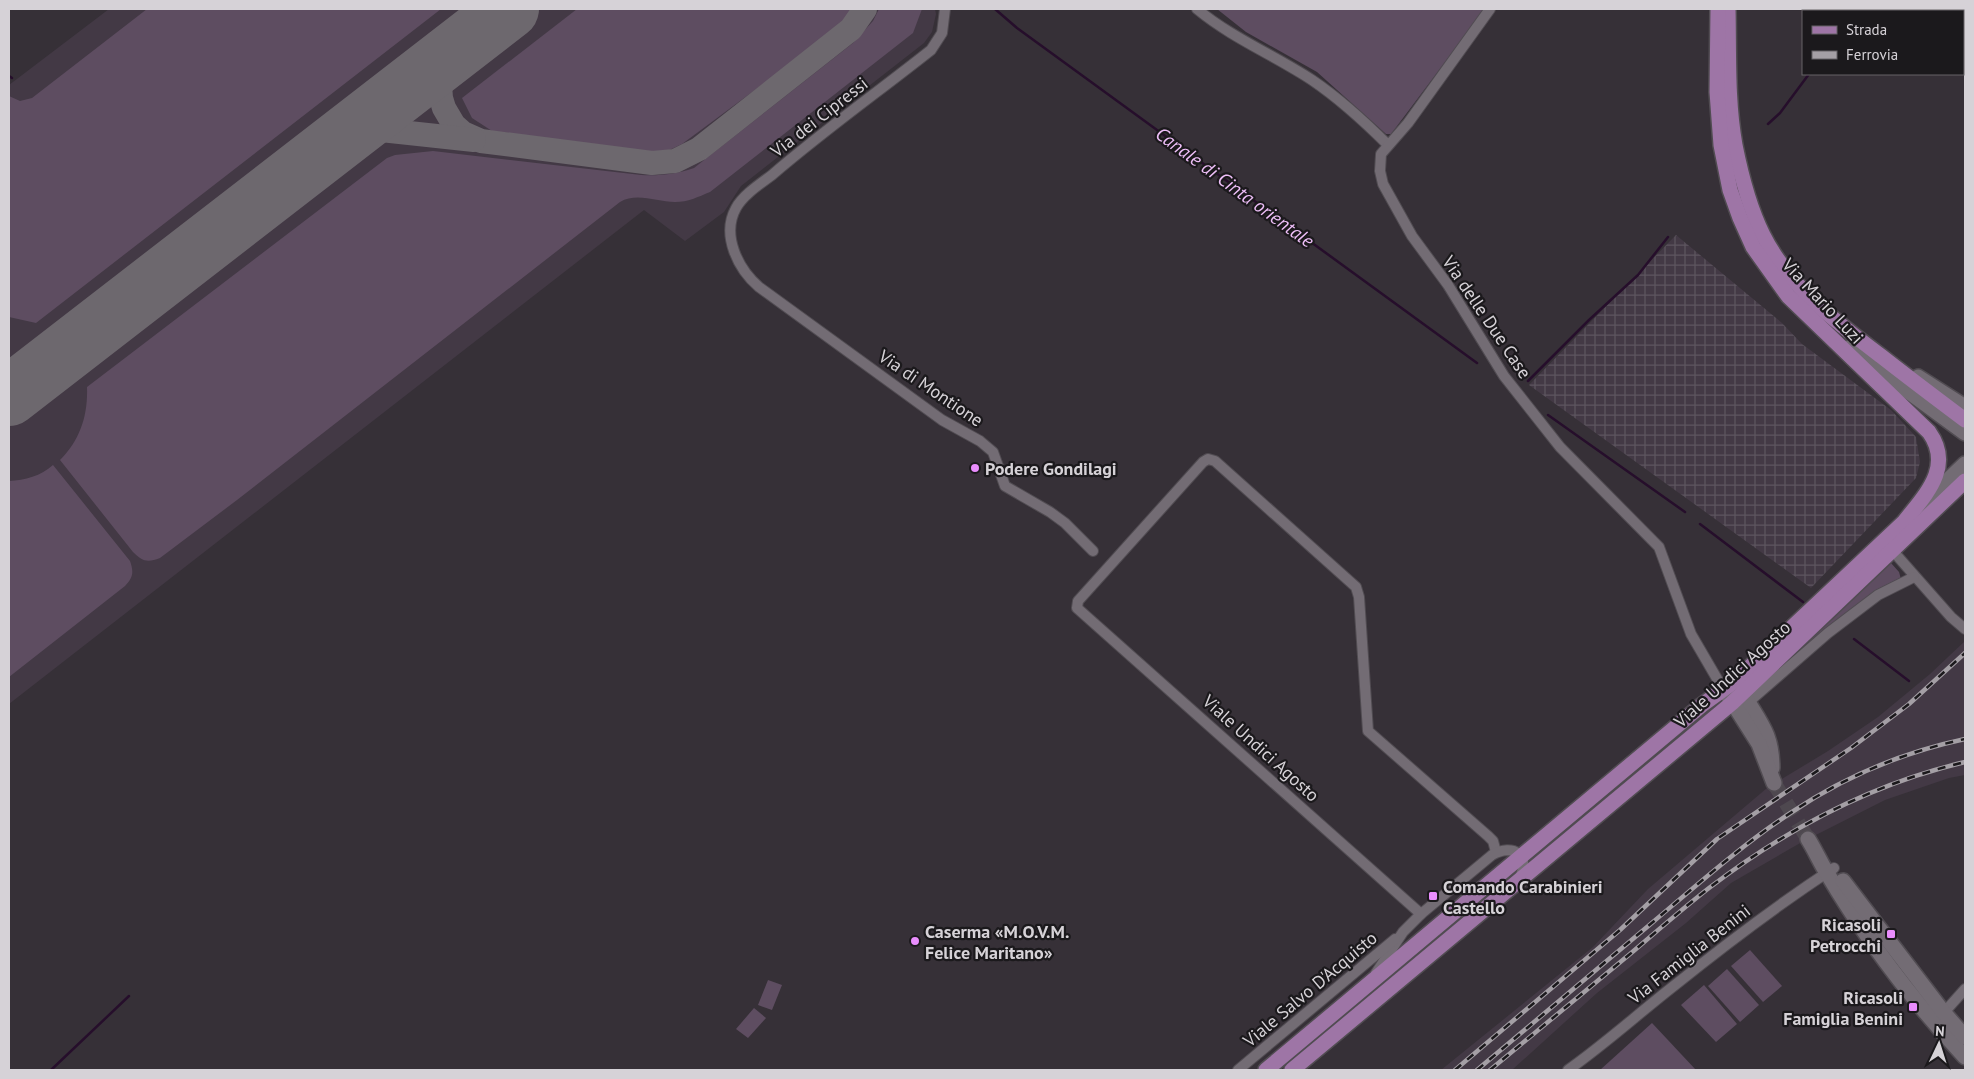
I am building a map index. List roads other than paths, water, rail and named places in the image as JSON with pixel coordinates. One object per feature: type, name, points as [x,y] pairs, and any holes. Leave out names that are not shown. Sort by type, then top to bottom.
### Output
[{"type":"main road","name":"Via Mario Luzi","points":[[1718,9],[1719,124],[1725,170],[1740,218],[1753,247],[1788,296],[1924,426],[1934,440],[1939,458],[1936,474],[1925,495],[1904,522]]},
{"type":"main road","name":"Via Mario Luzi","points":[[1728,9],[1732,125],[1737,154],[1752,208],[1763,235],[1778,260],[1812,299],[1842,327],[1965,420]]},
{"type":"main road","points":[[1842,327],[1965,407]]},
{"type":"main road","points":[[1825,332],[1965,433]]},
{"type":"main road","name":"Viale Undici Agosto","points":[[1266,1070],[1702,705],[1735,681],[1965,464]]},
{"type":"main road","name":"Viale Undici Agosto","points":[[1292,1070],[1516,884],[1741,702],[1892,550],[1965,481]]},
{"type":"main road","points":[[1724,689],[1741,702],[1766,731],[1771,742],[1773,783]]},
{"type":"main road","points":[[1809,840],[1830,870],[1869,938],[1907,976],[1939,1018],[1965,1057]]},
{"type":"main road","points":[[1939,1018],[1965,1037]]},
{"type":"street","name":"Via dei Cipressi","points":[[738,260],[731,234],[734,214],[739,204],[783,166],[931,50],[942,33],[945,9]]},
{"type":"street","points":[[1197,9],[1247,42],[1330,92],[1352,109],[1388,145],[1408,123],[1490,9]]},
{"type":"street","name":"Via delle Due Case","points":[[1388,145],[1380,158],[1380,176],[1412,236],[1448,285],[1488,351],[1560,447],[1659,547],[1691,634],[1724,689]]},
{"type":"street","name":"Via di Montione","points":[[738,260],[745,273],[759,287],[942,420],[980,441],[992,452],[1004,486],[1050,512],[1065,523],[1093,551]]},
{"type":"street","name":"Viale Undici Agosto","points":[[1360,991],[1376,973],[1403,932],[1421,914],[1496,852],[1493,841],[1368,731],[1359,598],[1356,587],[1215,462],[1208,459],[1203,462],[1076,605],[1078,609],[1421,914]]},
{"type":"street","points":[[1892,550],[1914,577],[1951,617],[1965,629]]},
{"type":"street","points":[[1741,702],[1878,595],[1914,577]]},
{"type":"street","points":[[1496,852],[1509,850],[1521,856],[1523,870],[1516,884]]},
{"type":"street","name":"Via Famiglia Benini","points":[[1568,1070],[1757,921],[1830,870]]},
{"type":"street","name":"Viale Salvo D'Acquisto","points":[[1238,1070],[1403,932]]},
{"type":"street","points":[[1939,1018],[1965,989]]},
{"type":"waterway","name":"Canale di Cinta orientale","points":[[995,9],[1017,28],[1477,363]]},
{"type":"waterway","points":[[1768,124],[1780,113],[1808,75]]},
{"type":"waterway","points":[[1528,381],[1589,320],[1638,275],[1668,237]]},
{"type":"waterway","name":"Canale di Cinta orientale","points":[[1548,415],[1685,512]]},
{"type":"waterway","name":"Canale di Cinta orientale","points":[[1700,524],[1803,602]]},
{"type":"waterway","name":"Canale di Cinta orientale","points":[[1854,639],[1909,681]]},
{"type":"waterway","points":[[51,1070],[129,996]]},
{"type":"tunnel","points":[[1774,783],[1808,839]]},
{"type":"railway","points":[[1455,1070],[1620,930],[1717,839],[1851,748],[1909,704],[1965,653]]},
{"type":"railway","points":[[1477,1070],[1721,865],[1756,837],[1792,812],[1832,788],[1875,767],[1942,744],[1965,739]]},
{"type":"railway","points":[[1490,1070],[1699,896],[1768,847],[1799,828],[1863,796],[1930,771],[1965,762]]},
{"type":"place","name":"Podere Gondilagi","points":[[975,468]]},
{"type":"place","name":"Comando Carabinieri Castello","points":[[1433,896]]},
{"type":"place","name":"Ricasoli Petrocchi","points":[[1891,934]]},
{"type":"place","name":"Caserma «M.O.V.M. Felice Maritano»","points":[[915,941]]},
{"type":"place","name":"Ricasoli Famiglia Benini","points":[[1913,1007]]}]
